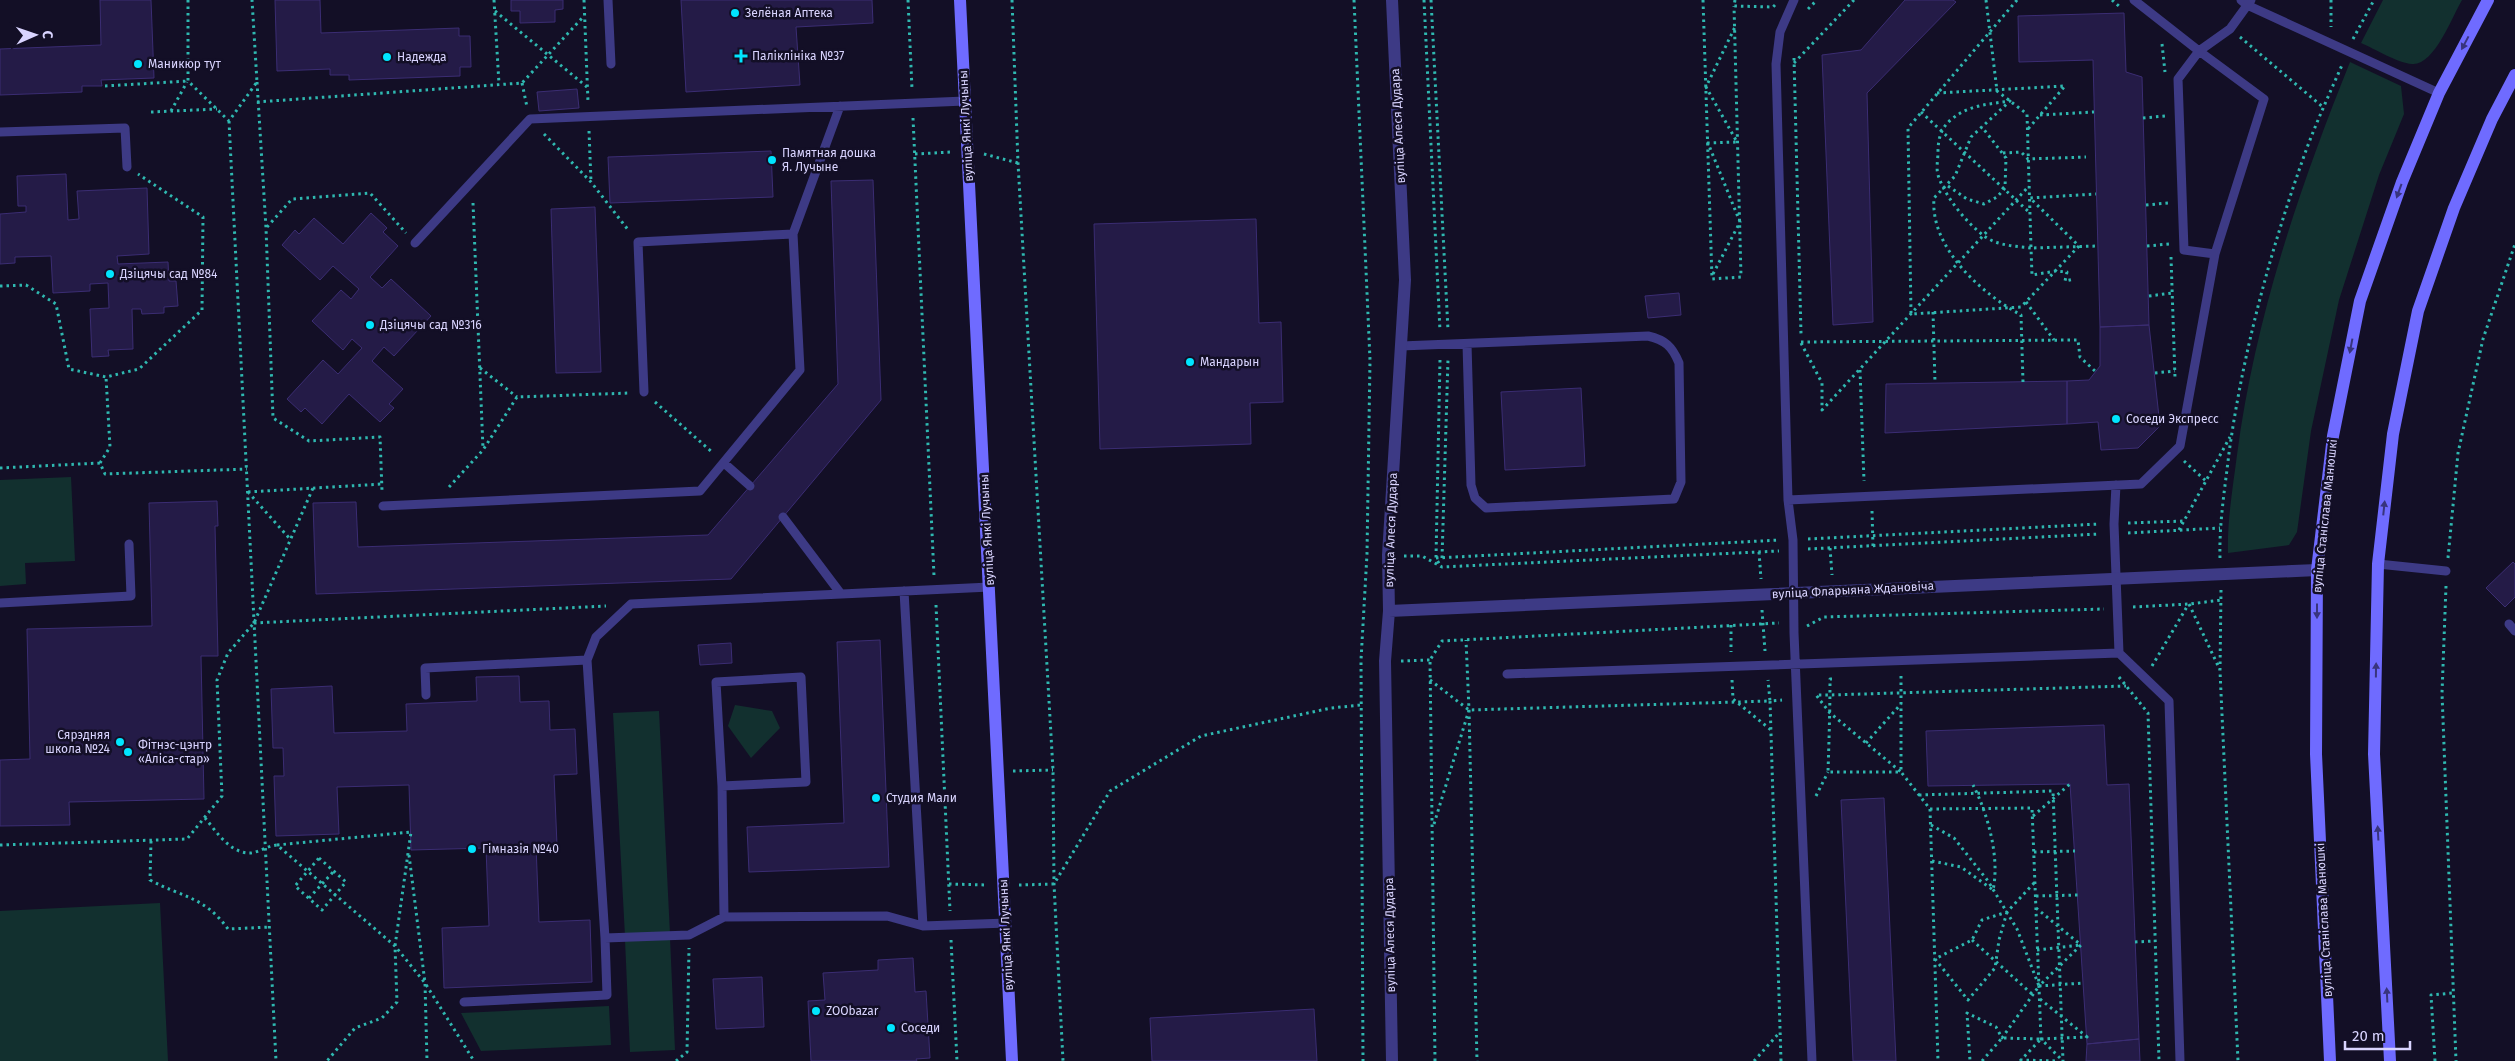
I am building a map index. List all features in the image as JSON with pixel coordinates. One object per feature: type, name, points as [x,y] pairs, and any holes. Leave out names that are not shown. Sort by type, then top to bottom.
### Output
[{"type":"main road","name":"вуліца Янкі Лучыны","points":[[960,0],[1007,923],[1012,1061]]},
{"type":"main road","name":"вуліца Станіслава Манюшкі","points":[[2330,1061],[2316,754],[2317,570],[2332,436],[2360,301],[2402,182],[2439,93],[2488,0]]},
{"type":"main road","points":[[2390,1061],[2374,754],[2378,564],[2393,434],[2418,311],[2454,208],[2492,119],[2515,75]]},
{"type":"street","name":"вуліца Алеся Дудара","points":[[1392,0],[1405,280],[1388,556],[1389,611],[1385,661],[1392,1061]]},
{"type":"street","name":"вуліца Фларыяна Ждановіча","points":[[1389,611],[2317,570]]},
{"type":"lane","points":[[608,0],[611,64]]},
{"type":"lane","points":[[1794,0],[1780,32],[1776,64],[1788,500],[1795,593],[1794,633],[1812,1061]]},
{"type":"lane","points":[[1788,500],[2141,484],[2180,446],[2215,254],[2264,100],[2134,0]]},
{"type":"lane","points":[[2215,254],[2184,250],[2178,79],[2199,51],[2230,29],[2246,2],[2439,93]]},
{"type":"lane","points":[[415,243],[530,119],[965,101]]},
{"type":"lane","points":[[383,506],[700,491],[800,370],[793,234],[840,106]]},
{"type":"lane","points":[[0,132],[125,128],[127,166]]},
{"type":"lane","points":[[644,392],[638,242],[793,234]]},
{"type":"lane","points":[[1401,346],[1648,336],[1663,339],[1673,348],[1679,363],[1681,482],[1677,496],[1674,499],[1486,508],[1475,498],[1471,485],[1467,344]]},
{"type":"lane","points":[[724,463],[750,486]]},
{"type":"lane","points":[[2116,485],[2114,534],[2118,653],[2168,701],[2180,1061]]},
{"type":"lane","points":[[783,517],[841,594]]},
{"type":"lane","points":[[0,603],[131,596],[129,544]]},
{"type":"lane","points":[[2378,564],[2446,570]]},
{"type":"lane","points":[[464,1002],[607,996],[587,660],[596,637],[631,604],[990,587]]},
{"type":"lane","points":[[904,591],[923,926]]},
{"type":"lane","points":[[1508,674],[2118,653]]},
{"type":"lane","points":[[426,695],[425,668],[587,660]]},
{"type":"lane","points":[[722,786],[806,782],[801,677],[716,682],[722,786],[724,917]]},
{"type":"lane","points":[[605,938],[689,935],[724,917],[887,916],[923,926],[1007,923]]},
{"type":"path","points":[[170,112],[188,82],[188,0]]},
{"type":"path","points":[[252,0],[266,228],[273,418],[309,441],[380,437],[383,506]]},
{"type":"path","points":[[494,0],[499,84]]},
{"type":"path","points":[[584,0],[591,182]]},
{"type":"path","points":[[908,0],[957,1061]]},
{"type":"path","points":[[1012,0],[1019,192],[1053,770],[1054,884],[1063,1061]]},
{"type":"path","points":[[1354,0],[1370,360],[1361,705],[1363,1061]]},
{"type":"path","points":[[1424,0],[1444,345],[1436,558],[1442,567],[2220,528],[2232,434],[2245,360],[2264,280],[2304,155],[2348,50],[2374,0]]},
{"type":"path","points":[[1431,0],[1444,345],[1442,558]]},
{"type":"path","points":[[1703,0],[1712,279],[1741,277],[1735,0]]},
{"type":"path","points":[[1734,6],[1773,7],[1778,0]]},
{"type":"path","points":[[1805,16],[1817,0]]},
{"type":"path","points":[[1794,62],[1854,0]]},
{"type":"path","points":[[1986,0],[1997,91],[2027,114],[2032,275],[2056,271],[2067,272],[2065,281],[2074,279]]},
{"type":"path","points":[[1911,314],[1908,128],[2017,0]]},
{"type":"path","points":[[2331,0],[2331,27],[2339,30]]},
{"type":"path","points":[[495,11],[588,87]]},
{"type":"path","points":[[257,102],[522,83],[584,16]]},
{"type":"path","points":[[1706,87],[1736,27]]},
{"type":"path","points":[[2230,29],[2324,108]]},
{"type":"path","points":[[2346,34],[2354,37]]},
{"type":"path","points":[[1794,55],[1801,342],[1822,384],[1822,410],[2029,186]]},
{"type":"path","points":[[105,86],[188,82],[229,121]]},
{"type":"path","points":[[257,82],[229,121],[276,1061]]},
{"type":"path","points":[[522,83],[530,119],[591,182],[638,242]]},
{"type":"path","points":[[1937,94],[2065,86],[2027,129]]},
{"type":"path","points":[[1706,87],[1737,142]]},
{"type":"path","points":[[2010,102],[1971,137],[1964,151],[1956,176],[1934,198],[1933,214],[1958,263],[1979,288],[2021,315],[2023,382]]},
{"type":"path","points":[[2010,102],[1977,106],[1953,118],[1942,130],[1938,144],[1938,174],[1946,187],[1950,199],[1984,235],[1997,242],[2031,248],[2098,246]]},
{"type":"path","points":[[151,112],[218,110]]},
{"type":"path","points":[[1921,112],[2030,213]]},
{"type":"path","points":[[2040,115],[2094,112]]},
{"type":"path","points":[[2143,118],[2166,116]]},
{"type":"path","points":[[1946,187],[1967,199],[1984,204],[1997,197],[2005,188],[2006,158],[1982,127]]},
{"type":"path","points":[[1708,143],[1737,142]]},
{"type":"path","points":[[1708,143],[1740,222],[1712,276]]},
{"type":"path","points":[[2003,153],[2021,152],[2028,159],[2086,157]]},
{"type":"path","points":[[0,286],[26,285],[56,304],[69,369],[106,377],[139,369],[202,310],[203,217],[127,166]]},
{"type":"path","points":[[472,181],[484,450]]},
{"type":"path","points":[[266,228],[292,200],[370,193],[415,243]]},
{"type":"path","points":[[2030,198],[2096,194]]},
{"type":"path","points":[[2030,198],[2079,246]]},
{"type":"path","points":[[2146,205],[2169,203]]},
{"type":"path","points":[[2456,1061],[2442,693],[2446,570],[2460,444],[2483,339],[2515,244]]},
{"type":"path","points":[[1911,314],[2021,307],[2079,246]]},
{"type":"path","points":[[2149,296],[2172,293]]},
{"type":"path","points":[[2026,302],[2055,340]]},
{"type":"path","points":[[1933,312],[1935,383]]},
{"type":"path","points":[[1801,342],[2078,340],[2080,358],[2096,372]]},
{"type":"path","points":[[480,368],[517,397],[644,392],[724,463]]},
{"type":"path","points":[[1860,370],[1873,546]]},
{"type":"path","points":[[2155,373],[2175,371]]},
{"type":"path","points":[[100,463],[110,447],[106,377]]},
{"type":"path","points":[[434,504],[484,450],[517,397]]},
{"type":"path","points":[[2179,530],[2232,434]]},
{"type":"path","points":[[100,463],[105,474],[246,469]]},
{"type":"path","points":[[0,468],[100,463]]},
{"type":"path","points":[[248,492],[382,484]]},
{"type":"path","points":[[0,845],[187,839],[222,796],[217,680],[228,653],[254,623],[313,488]]},
{"type":"path","points":[[248,492],[290,539]]},
{"type":"path","points":[[1435,1061],[1430,660],[1442,641],[1776,621],[1794,633],[1824,617],[2117,608],[2222,600],[2220,671],[2238,1061]]},
{"type":"path","points":[[254,623],[631,604]]},
{"type":"path","points":[[2189,604],[2220,671]]},
{"type":"path","points":[[2145,679],[2189,604]]},
{"type":"path","points":[[1466,640],[1477,1061]]},
{"type":"path","points":[[1901,676],[1902,772]]},
{"type":"path","points":[[1430,680],[1469,710],[1770,701],[1816,695],[2126,686],[2148,713],[2159,1061]]},
{"type":"path","points":[[1816,695],[1830,713],[1902,772],[1930,809],[1938,1061]]},
{"type":"path","points":[[1830,695],[1828,772],[1902,772]]},
{"type":"path","points":[[1770,701],[1781,1061]]},
{"type":"path","points":[[1866,743],[1901,704]]},
{"type":"path","points":[[1054,884],[1110,791],[1201,736],[1331,708],[1361,705]]},
{"type":"path","points":[[1432,828],[1469,710]]},
{"type":"path","points":[[999,771],[1053,770]]},
{"type":"path","points":[[2032,816],[2070,784]]},
{"type":"path","points":[[1974,785],[1985,808],[1997,875],[1994,890]]},
{"type":"path","points":[[1919,794],[2053,791],[2063,1061]]},
{"type":"path","points":[[1930,809],[2032,808],[2041,1039],[2063,1061]]},
{"type":"path","points":[[205,818],[224,840],[240,852],[253,853],[266,846],[411,832],[395,946],[397,1002],[382,1018],[356,1028],[327,1061]]},
{"type":"path","points":[[1931,825],[1954,838],[1994,890],[2017,929],[2039,986]]},
{"type":"path","points":[[151,841],[150,880],[202,903],[216,912],[228,929],[270,927]]},
{"type":"path","points":[[277,845],[395,946],[426,983],[474,1061]]},
{"type":"path","points":[[408,850],[426,983],[427,1061]]},
{"type":"path","points":[[2034,852],[2075,851]]},
{"type":"path","points":[[319,858],[334,870],[346,882],[322,910],[295,886],[319,858]]},
{"type":"path","points":[[1932,861],[1962,867],[1994,890]]},
{"type":"path","points":[[309,898],[334,870]]},
{"type":"path","points":[[1935,959],[1968,1000],[1995,968],[1999,940],[2007,912],[2035,882]]},
{"type":"path","points":[[2036,896],[2078,895]]},
{"type":"path","points":[[2036,908],[2081,945]]},
{"type":"path","points":[[1935,959],[1972,940],[1982,920],[2007,912]]},
{"type":"path","points":[[676,1061],[687,1052],[689,935]]},
{"type":"path","points":[[1972,940],[2033,995]]},
{"type":"path","points":[[2135,942],[2154,941]]},
{"type":"path","points":[[2037,950],[2081,945]]},
{"type":"path","points":[[1982,1061],[2002,1038],[2039,986],[2081,945]]},
{"type":"path","points":[[2039,986],[2084,983]]},
{"type":"path","points":[[2435,1061],[2431,994],[2453,993]]},
{"type":"path","points":[[2002,1038],[2087,1038],[2039,999]]},
{"type":"path","points":[[1970,1061],[1966,1013],[1996,1027],[2002,1038]]},
{"type":"path","points":[[1754,1061],[1780,1031]]},
{"type":"path","points":[[2020,1061],[2041,1039]]},
{"type":"path","points":[[2020,1061],[2058,1061]]},
{"type":"green space","points":[[2383,0],[2462,0],[2435,49],[2420,63],[2412,64],[2393,58],[2361,43]]},
{"type":"green space","points":[[2350,62],[2401,86],[2404,114],[2379,175],[2339,300],[2311,431],[2297,532],[2289,545],[2228,553],[2228,528],[2237,455],[2245,404],[2267,304],[2313,158]]},
{"type":"green space","points":[[71,477],[75,561],[25,563],[26,584],[0,586],[0,480]]},
{"type":"green space","points":[[735,705],[772,711],[780,728],[751,758],[728,726]]},
{"type":"green space","points":[[659,711],[670,934],[625,936],[613,713]]},
{"type":"green space","points":[[160,903],[168,1061],[0,1061],[0,911]]},
{"type":"green space","points":[[670,938],[675,1050],[630,1052],[625,940]]},
{"type":"green space","points":[[609,1006],[611,1045],[481,1051],[461,1013]]},
{"type":"building","points":[[100,0],[151,0],[154,78],[101,80],[102,86],[82,86],[82,92],[0,95],[0,49],[101,45]]},
{"type":"building","points":[[275,0],[320,0],[321,33],[459,28],[459,36],[470,36],[471,67],[460,67],[460,76],[349,80],[349,75],[330,75],[330,69],[277,71]]},
{"type":"building","points":[[511,0],[563,0],[563,9],[555,10],[555,22],[520,23],[520,11],[511,11]]},
{"type":"building","name":"Паліклініка №37","points":[[681,0],[872,0],[873,23],[796,27],[800,85],[686,92]]},
{"type":"building","points":[[1905,0],[1953,0],[1956,2],[1867,93],[1873,322],[1833,325],[1822,55],[1861,50]]},
{"type":"building","points":[[2124,13],[2126,72],[2142,77],[2149,325],[2100,327],[2093,60],[2019,62],[2018,16]]},
{"type":"building","points":[[577,89],[579,108],[539,111],[537,92]]},
{"type":"building","points":[[771,151],[773,197],[610,203],[608,157]]},
{"type":"building","points":[[66,174],[68,220],[79,219],[77,191],[147,188],[149,254],[117,256],[118,264],[168,262],[169,281],[176,281],[178,306],[164,307],[164,313],[142,314],[141,309],[132,309],[133,349],[108,350],[109,356],[92,357],[90,309],[109,308],[108,283],[90,284],[90,291],[53,293],[51,256],[15,257],[15,263],[0,264],[0,214],[26,212],[26,206],[18,206],[17,176]]},
{"type":"building","points":[[873,180],[881,400],[731,579],[316,594],[313,503],[356,502],[358,547],[708,535],[838,384],[831,181]]},
{"type":"building","points":[[595,207],[601,372],[556,373],[551,209]]},
{"type":"building","points":[[371,213],[387,228],[383,232],[398,246],[370,277],[382,288],[391,279],[431,316],[394,356],[384,347],[372,361],[403,389],[389,404],[394,408],[380,422],[349,394],[322,424],[305,408],[301,412],[287,399],[323,360],[338,374],[362,348],[352,339],[343,350],[312,321],[341,290],[351,299],[359,289],[333,266],[320,280],[282,245],[295,230],[299,234],[314,218],[343,244]]},
{"type":"building","name":"Мандарын","points":[[1256,219],[1259,323],[1281,322],[1283,402],[1250,403],[1251,444],[1100,449],[1094,224]]},
{"type":"building","points":[[1679,293],[1681,315],[1648,318],[1645,296]]},
{"type":"building","points":[[2149,325],[2160,426],[2138,448],[2101,450],[2098,422],[2067,424],[2067,381],[2089,380],[2100,366],[2100,327]]},
{"type":"building","points":[[2067,381],[2067,424],[1885,433],[1886,384]]},
{"type":"building","points":[[1581,388],[1585,466],[1505,470],[1501,392]]},
{"type":"building","points":[[217,501],[218,526],[215,526],[218,656],[201,656],[204,799],[69,802],[70,825],[0,826],[0,760],[30,759],[27,629],[152,626],[149,503]]},
{"type":"building","points":[[2513,562],[2515,564],[2515,597],[2505,607],[2486,588]]},
{"type":"building","points":[[880,640],[889,867],[749,872],[747,827],[844,823],[837,642]]},
{"type":"building","points":[[731,643],[732,663],[700,665],[698,645]]},
{"type":"building","name":"Гімназія №40","points":[[519,676],[520,702],[549,701],[550,730],[575,729],[577,774],[554,775],[557,845],[536,845],[539,922],[590,920],[592,982],[444,988],[442,928],[489,926],[486,848],[411,850],[409,785],[337,787],[339,834],[276,836],[274,776],[284,776],[283,748],[273,748],[271,689],[332,686],[334,733],[407,731],[406,704],[477,701],[476,677]]},
{"type":"building","points":[[2104,725],[2107,785],[2129,784],[2139,1039],[2087,1044],[2070,784],[1928,786],[1926,731]]},
{"type":"building","points":[[1884,798],[1896,1061],[1853,1061],[1841,800]]},
{"type":"building","points":[[913,958],[915,992],[926,991],[930,1058],[916,1059],[917,1061],[811,1061],[808,1001],[825,1000],[823,973],[878,970],[878,960]]},
{"type":"building","points":[[762,977],[764,1027],[716,1029],[713,979]]},
{"type":"building","points":[[1314,1009],[1317,1061],[1152,1061],[1150,1018]]},
{"type":"building","points":[[2139,1039],[2140,1061],[2086,1061],[2087,1044]]},
{"type":"place","name":"Зелёная Аптека","points":[[735,13]]},
{"type":"place","name":"Паліклініка №37","points":[[741,56]]},
{"type":"place","name":"Надежда","points":[[387,57]]},
{"type":"place","name":"Маникюр тут","points":[[138,64]]},
{"type":"place","name":"Памятная дошка Я. Лучыне","points":[[772,160]]},
{"type":"place","name":"Дзіцячы сад №84","points":[[110,274]]},
{"type":"place","name":"Дзіцячы сад №316","points":[[370,325]]},
{"type":"place","name":"Мандарын","points":[[1190,362]]},
{"type":"place","name":"Соседи Экспресс","points":[[2116,419]]},
{"type":"place","name":"Сярэдняя школа №24","points":[[120,742]]},
{"type":"place","name":"Фітнэс-цэнтр «Аліса-стар»","points":[[128,752]]},
{"type":"place","name":"Студия Мали","points":[[876,798]]},
{"type":"place","name":"Гімназія №40","points":[[472,849]]},
{"type":"place","name":"ZOObazar","points":[[816,1011]]},
{"type":"place","name":"Соседи","points":[[891,1028]]}]
